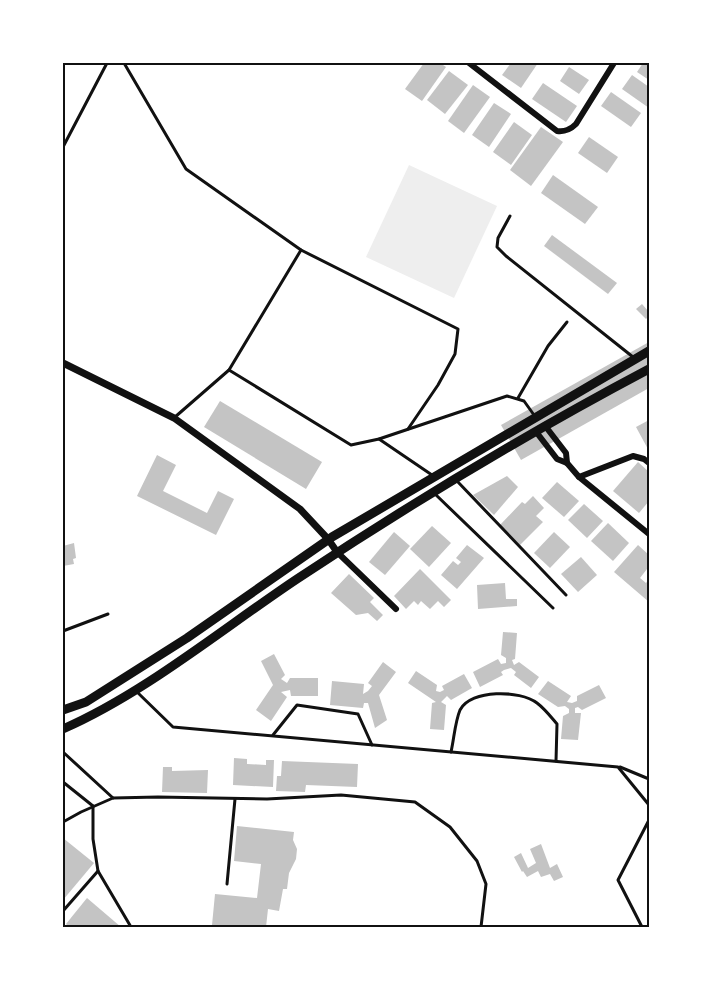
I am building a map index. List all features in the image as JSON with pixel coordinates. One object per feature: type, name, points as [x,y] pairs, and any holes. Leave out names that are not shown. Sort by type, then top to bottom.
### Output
[{"type":"main road","points":[[63,710],[86,702],[187,638],[328,539],[649,351]]},
{"type":"main road","points":[[63,729],[135,690],[337,552],[434,492],[649,369]]},
{"type":"street","points":[[469,63],[557,131],[567,131],[576,124],[614,63]]},
{"type":"street","points":[[63,363],[174,418],[300,509],[337,552],[396,609]]},
{"type":"street","points":[[546,427],[566,453],[567,463]]},
{"type":"street","points":[[537,432],[557,459],[567,463],[579,477],[649,534]]},
{"type":"street","points":[[579,477],[633,456],[649,463]]},
{"type":"lane","points":[[63,147],[106,63]]},
{"type":"lane","points":[[124,63],[186,169],[301,250],[458,329],[455,354],[438,385],[408,429]]},
{"type":"lane","points":[[510,216],[498,238],[497,247],[635,358]]},
{"type":"lane","points":[[174,418],[229,370],[301,250]]},
{"type":"lane","points":[[518,398],[548,346],[567,322]]},
{"type":"lane","points":[[229,370],[351,445],[379,439],[507,396],[524,401],[535,416]]},
{"type":"lane","points":[[379,439],[433,476]]},
{"type":"lane","points":[[455,480],[566,595]]},
{"type":"lane","points":[[434,492],[553,608]]},
{"type":"lane","points":[[63,631],[108,614]]},
{"type":"lane","points":[[135,690],[173,727],[618,767],[649,779]]},
{"type":"lane","points":[[451,752],[460,710],[471,698],[495,693],[515,695],[536,702],[557,724],[556,761]]},
{"type":"lane","points":[[272,736],[297,705],[358,714],[372,745]]},
{"type":"lane","points":[[63,752],[114,798]]},
{"type":"lane","points":[[618,767],[649,805]]},
{"type":"lane","points":[[63,782],[93,806]]},
{"type":"lane","points":[[63,822],[71,816],[114,798],[267,799],[341,795],[415,802],[450,827],[477,861],[486,884],[481,927]]},
{"type":"lane","points":[[227,884],[235,798]]},
{"type":"lane","points":[[93,806],[93,839],[98,871],[131,927]]},
{"type":"lane","points":[[642,927],[618,880],[649,820]]},
{"type":"lane","points":[[63,911],[98,871]]},
{"type":"shaded area","points":[[409,165],[497,206],[454,298],[366,257]]},
{"type":"building","points":[[424,63],[440,63],[446,67],[422,101],[405,89]]},
{"type":"building","points":[[511,63],[538,63],[521,88],[502,75]]},
{"type":"building","points":[[643,63],[649,63],[649,80],[637,72]]},
{"type":"building","points":[[569,67],[589,80],[579,94],[560,81]]},
{"type":"building","points":[[449,71],[468,85],[445,114],[427,100]]},
{"type":"building","points":[[632,75],[649,87],[649,108],[622,89]]},
{"type":"building","points":[[543,83],[577,106],[566,122],[532,99]]},
{"type":"building","points":[[473,85],[490,97],[464,133],[448,121]]},
{"type":"building","points":[[611,92],[641,113],[631,127],[601,106]]},
{"type":"building","points":[[494,103],[511,114],[489,147],[472,135]]},
{"type":"building","points":[[514,122],[532,135],[511,165],[493,152]]},
{"type":"building","points":[[541,127],[563,142],[531,186],[510,170]]},
{"type":"building","points":[[589,137],[618,157],[607,173],[578,153]]},
{"type":"building","points":[[553,175],[598,207],[585,224],[541,193]]},
{"type":"building","points":[[552,235],[617,283],[608,294],[544,246]]},
{"type":"building","points":[[642,304],[649,312],[646,319],[636,309]]},
{"type":"building","points":[[649,342],[649,388],[521,460],[501,425]]},
{"type":"building","points":[[220,401],[322,462],[306,489],[204,427]]},
{"type":"building","points":[[649,420],[649,451],[636,427]]},
{"type":"building","points":[[157,455],[176,465],[163,491],[207,513],[218,491],[234,499],[216,535],[137,496]]},
{"type":"building","points":[[638,462],[649,472],[649,501],[639,513],[613,491]]},
{"type":"building","points":[[507,476],[518,487],[494,515],[473,495]]},
{"type":"building","points":[[557,482],[579,501],[564,517],[542,498]]},
{"type":"building","points":[[533,496],[544,508],[536,516],[543,522],[520,545],[500,525],[522,502],[525,504]]},
{"type":"building","points":[[584,504],[603,521],[587,538],[568,520]]},
{"type":"building","points":[[608,523],[629,543],[613,561],[591,541]]},
{"type":"building","points":[[432,526],[451,543],[429,567],[410,549]]},
{"type":"building","points":[[394,532],[410,546],[385,575],[369,562]]},
{"type":"building","points":[[554,532],[570,547],[550,568],[534,553]]},
{"type":"building","points":[[74,543],[76,558],[73,559],[74,564],[63,566],[63,546]]},
{"type":"building","points":[[467,545],[484,558],[457,589],[441,575],[453,561],[458,565],[461,562],[456,558]]},
{"type":"building","points":[[638,545],[649,555],[649,571],[647,569],[640,578],[646,583],[649,579],[649,602],[614,572]]},
{"type":"building","points":[[581,557],[597,575],[578,592],[561,574]]},
{"type":"building","points":[[420,569],[451,600],[444,607],[438,601],[430,609],[421,601],[418,605],[414,601],[406,609],[394,596]]},
{"type":"building","points":[[349,574],[374,598],[370,602],[383,615],[377,621],[368,613],[356,615],[331,593]]},
{"type":"building","points":[[505,583],[506,599],[517,599],[517,606],[478,609],[477,585]]},
{"type":"building","points":[[503,632],[517,633],[515,659],[512,660],[514,665],[519,662],[539,677],[531,688],[514,675],[516,672],[511,668],[504,670],[501,672],[503,675],[480,687],[473,672],[498,659],[501,664],[506,663],[506,658],[501,655]]},
{"type":"building","points":[[274,654],[285,675],[281,679],[287,683],[290,678],[318,678],[318,696],[291,696],[290,690],[281,692],[287,697],[271,721],[256,710],[273,685],[261,661]]},
{"type":"building","points":[[383,662],[396,672],[379,695],[387,720],[375,728],[368,703],[364,703],[363,708],[330,705],[332,681],[364,684],[363,694],[372,686],[368,683]]},
{"type":"building","points":[[416,671],[437,685],[436,691],[444,690],[442,686],[464,674],[472,688],[451,700],[447,696],[441,702],[446,705],[444,730],[430,729],[432,703],[436,702],[408,683]]},
{"type":"building","points":[[548,681],[571,696],[567,702],[577,701],[577,696],[599,685],[606,698],[582,710],[575,708],[575,713],[581,713],[578,740],[561,739],[563,716],[569,713],[569,709],[565,706],[558,707],[538,694]]},
{"type":"building","points":[[234,758],[247,759],[247,764],[266,765],[266,760],[274,760],[273,787],[233,785]]},
{"type":"building","points":[[282,761],[358,764],[357,787],[306,785],[305,792],[276,791],[277,776],[281,776]]},
{"type":"building","points":[[163,767],[172,767],[172,771],[208,770],[207,793],[162,792]]},
{"type":"building","points":[[237,826],[294,832],[296,859],[289,873],[287,889],[283,889],[279,911],[268,909],[266,927],[212,925],[215,894],[257,898],[261,864],[234,861]]},
{"type":"building","points":[[63,838],[94,863],[63,900]]},
{"type":"building","points":[[541,844],[550,868],[557,864],[563,877],[554,881],[550,874],[541,877],[538,871],[527,877],[522,872],[514,857],[521,853],[528,868],[536,863],[530,849]]},
{"type":"building","points":[[87,898],[121,927],[69,927],[66,924]]}]
